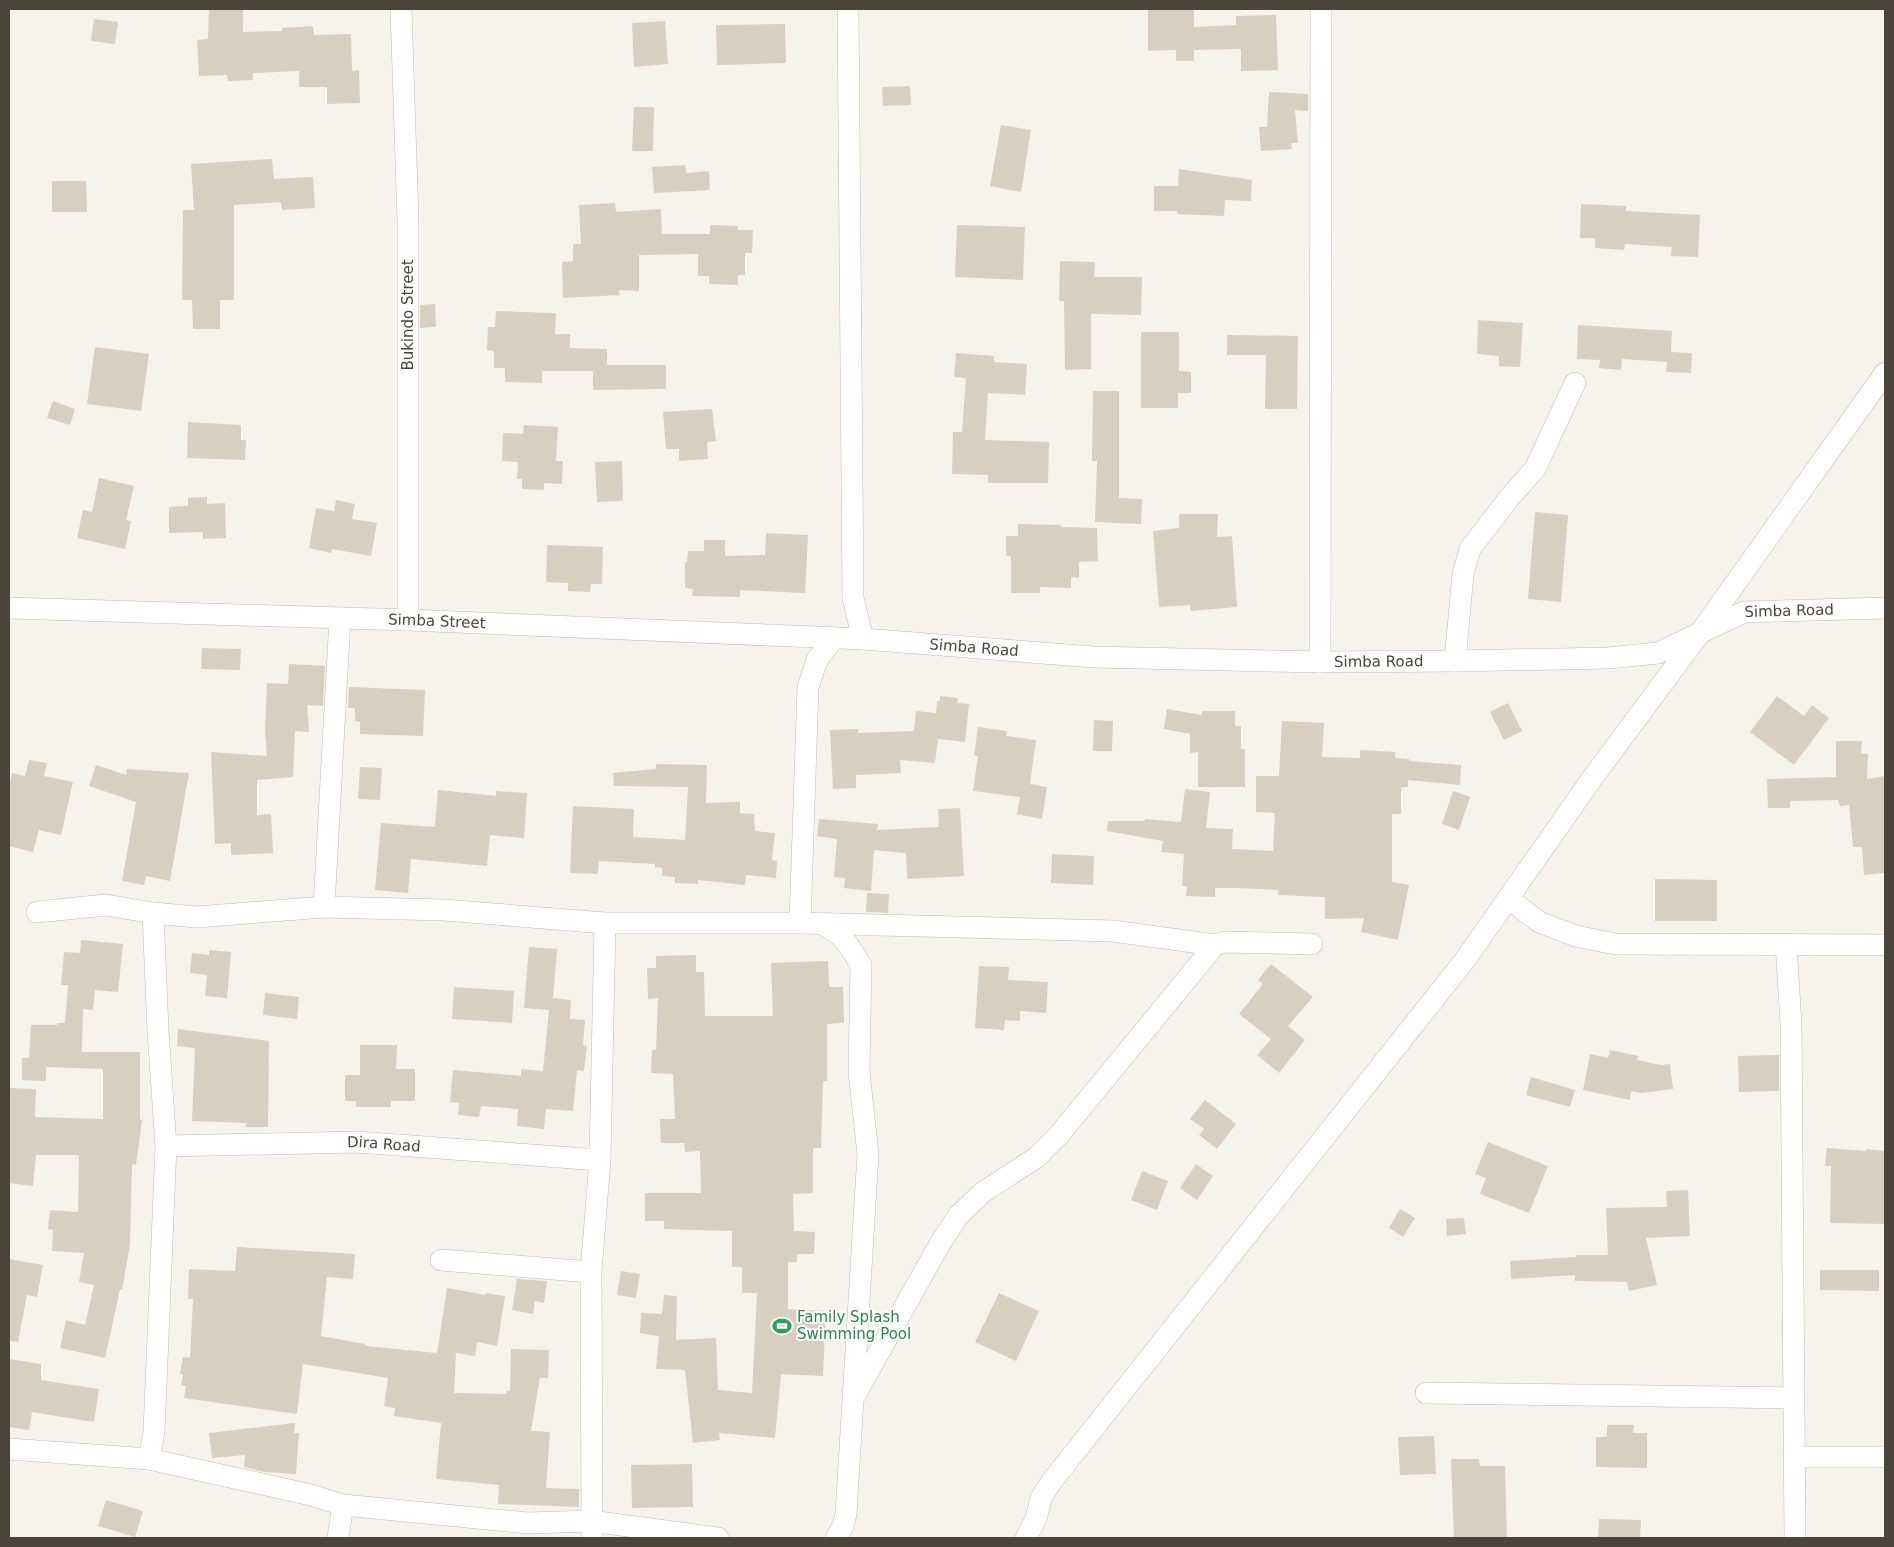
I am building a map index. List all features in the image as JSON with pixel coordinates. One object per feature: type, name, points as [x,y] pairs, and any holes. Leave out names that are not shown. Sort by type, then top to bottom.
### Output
[{"type":"street","name":"Bukindo Street","points":[[401,9],[408,221],[408,620]]},
{"type":"street","points":[[848,9],[853,598],[863,640]]},
{"type":"street","points":[[1320,662],[1321,9]]},
{"type":"street","points":[[1026,1538],[1036,1519],[1041,1498],[1052,1481],[1465,960],[1591,780],[1700,633],[1885,373]]},
{"type":"street","points":[[1455,662],[1463,574],[1470,549],[1509,498],[1535,469],[1575,383]]},
{"type":"street","name":"Simba Street","points":[[9,608],[408,620],[863,640]]},
{"type":"street","name":"Simba Road","points":[[863,640],[1094,657],[1320,662],[1455,662],[1608,658],[1658,653],[1744,612],[1885,608]]},
{"type":"street","points":[[324,907],[340,618]]},
{"type":"street","points":[[800,924],[808,687],[817,660],[834,638]]},
{"type":"street","points":[[1508,898],[1538,922],[1576,936],[1615,944],[1723,946],[1786,944],[1885,945]]},
{"type":"street","points":[[36,912],[106,905],[198,916],[324,907],[444,910],[605,924],[800,924],[1113,931],[1215,945],[1225,942],[1312,944]]},
{"type":"street","points":[[149,1459],[154,1432],[166,1146],[158,1031],[153,912]]},
{"type":"street","points":[[591,1530],[591,1272],[600,1160],[605,924]]},
{"type":"street","points":[[824,925],[840,935],[861,965],[858,1072],[868,1154],[846,1514],[843,1526],[836,1538]]},
{"type":"street","points":[[1786,944],[1791,1024],[1795,1538]]},
{"type":"street","points":[[852,1400],[941,1242],[959,1215],[982,1194],[1037,1157],[1058,1136],[1215,945]]},
{"type":"street","name":"Dira Road","points":[[166,1146],[357,1142],[600,1160]]},
{"type":"street","points":[[442,1260],[591,1272]]},
{"type":"street","points":[[1426,1393],[1793,1398]]},
{"type":"street","points":[[9,1449],[149,1459],[301,1493],[343,1505],[591,1530],[718,1538]]},
{"type":"street","points":[[1794,1457],[1885,1457]]},
{"type":"street","points":[[338,1538],[343,1505]]},
{"type":"building","points":[[209,9],[243,9],[243,32],[282,31],[282,28],[313,26],[314,35],[351,34],[352,71],[359,70],[360,103],[327,104],[327,87],[299,87],[299,71],[253,73],[253,80],[228,81],[227,75],[199,76],[197,40],[208,39]]},
{"type":"building","points":[[1148,9],[1194,9],[1194,27],[1236,25],[1236,16],[1276,15],[1278,70],[1241,71],[1241,49],[1194,50],[1194,61],[1176,61],[1176,50],[1148,51]]},
{"type":"building","points":[[94,19],[118,22],[115,44],[91,41]]},
{"type":"building","points":[[665,21],[668,64],[634,67],[632,23]]},
{"type":"building","points":[[785,24],[786,63],[717,65],[716,25]]},
{"type":"building","points":[[910,86],[911,105],[883,106],[882,87]]},
{"type":"building","points":[[1269,92],[1308,94],[1308,111],[1295,110],[1298,143],[1291,143],[1292,149],[1261,151],[1259,127],[1267,127]]},
{"type":"building","points":[[634,107],[654,107],[653,151],[632,151]]},
{"type":"building","points":[[1001,125],[1031,130],[1021,192],[990,186]]},
{"type":"building","points":[[272,159],[274,179],[313,177],[315,208],[282,210],[281,202],[234,205],[234,300],[220,300],[220,329],[193,329],[192,300],[182,300],[183,210],[194,210],[191,164]]},
{"type":"building","points":[[685,165],[686,173],[709,171],[710,190],[654,193],[652,167]]},
{"type":"building","points":[[1179,169],[1252,180],[1251,201],[1225,200],[1224,216],[1177,214],[1177,211],[1154,211],[1154,186],[1178,186]]},
{"type":"building","points":[[52,181],[86,181],[87,212],[52,212]]},
{"type":"building","points":[[615,203],[616,212],[661,209],[662,234],[710,234],[710,225],[738,226],[738,230],[753,230],[752,253],[745,253],[745,275],[738,275],[738,285],[709,284],[709,276],[698,276],[698,254],[639,255],[639,291],[619,290],[620,295],[563,298],[562,262],[573,261],[573,244],[581,244],[579,205]]},
{"type":"building","points":[[1581,204],[1626,206],[1626,211],[1700,215],[1698,257],[1671,256],[1672,247],[1625,244],[1624,250],[1595,248],[1595,238],[1580,238]]},
{"type":"building","points":[[957,225],[1025,227],[1023,280],[955,277]]},
{"type":"building","points":[[1060,261],[1095,262],[1094,277],[1142,277],[1141,315],[1091,314],[1091,369],[1065,370],[1064,301],[1059,301]]},
{"type":"building","points":[[435,304],[436,327],[420,328],[420,305]]},
{"type":"building","points":[[496,311],[556,313],[555,334],[570,334],[570,348],[607,349],[607,365],[666,365],[666,389],[593,390],[593,371],[542,371],[542,383],[505,382],[505,368],[494,368],[494,351],[487,350],[488,327],[495,327]]},
{"type":"building","points":[[1478,320],[1523,323],[1520,367],[1499,366],[1499,356],[1477,354]]},
{"type":"building","points":[[1578,325],[1672,331],[1671,352],[1692,353],[1691,373],[1666,372],[1667,362],[1622,359],[1621,370],[1599,368],[1600,360],[1577,359]]},
{"type":"building","points":[[1141,332],[1179,332],[1179,371],[1191,372],[1191,393],[1178,393],[1178,408],[1141,408]]},
{"type":"building","points":[[1227,335],[1298,336],[1297,409],[1265,409],[1266,355],[1227,355]]},
{"type":"building","points":[[95,347],[149,354],[141,411],[87,404]]},
{"type":"building","points":[[956,353],[994,356],[994,362],[1027,364],[1025,395],[988,393],[985,440],[1049,442],[1048,483],[988,483],[988,475],[952,474],[953,432],[962,432],[966,378],[954,377]]},
{"type":"building","points":[[1093,391],[1119,391],[1119,498],[1142,499],[1141,524],[1095,522],[1097,461],[1092,461]]},
{"type":"building","points":[[53,401],[75,409],[70,425],[47,418]]},
{"type":"building","points":[[712,409],[716,441],[707,442],[708,459],[679,461],[679,449],[666,449],[663,412]]},
{"type":"building","points":[[188,422],[241,425],[241,440],[246,440],[245,460],[187,458]]},
{"type":"building","points":[[524,425],[558,427],[556,461],[563,461],[562,484],[544,483],[544,490],[522,489],[522,479],[517,479],[518,462],[502,461],[503,433],[523,434]]},
{"type":"building","points":[[622,461],[623,501],[597,502],[595,462]]},
{"type":"building","points":[[99,478],[134,486],[126,520],[131,521],[125,549],[77,538],[83,510],[92,512]]},
{"type":"building","points":[[207,497],[207,504],[225,503],[226,538],[203,539],[203,532],[169,533],[169,507],[188,506],[188,498]]},
{"type":"building","points":[[336,500],[355,504],[352,519],[377,523],[371,556],[332,549],[331,553],[309,548],[316,508],[334,511]]},
{"type":"building","points":[[1535,512],[1568,515],[1561,602],[1528,599]]},
{"type":"building","points":[[1179,514],[1218,514],[1217,537],[1232,536],[1237,607],[1191,611],[1190,605],[1159,607],[1153,531],[1179,528]]},
{"type":"building","points":[[1018,524],[1097,528],[1098,561],[1079,562],[1079,578],[1071,577],[1071,588],[1040,587],[1040,593],[1011,593],[1011,556],[1006,556],[1006,536],[1018,536]]},
{"type":"building","points":[[766,533],[808,535],[805,593],[740,590],[740,597],[692,596],[693,589],[685,588],[685,562],[687,562],[688,551],[704,551],[704,540],[725,540],[725,556],[765,555]]},
{"type":"building","points":[[547,545],[603,547],[602,584],[591,584],[590,592],[568,591],[568,583],[546,582]]},
{"type":"building","points":[[202,648],[241,649],[240,670],[201,669]]},
{"type":"building","points":[[289,664],[325,666],[323,706],[307,705],[309,732],[295,731],[293,777],[257,780],[257,815],[271,814],[273,853],[231,855],[231,843],[215,844],[211,752],[267,756],[265,731],[267,683],[288,684]]},
{"type":"building","points":[[349,687],[425,690],[423,736],[360,734],[360,722],[355,721],[355,708],[348,708]]},
{"type":"building","points":[[940,696],[958,698],[957,703],[969,704],[965,742],[938,739],[935,763],[900,760],[901,773],[856,775],[856,788],[833,789],[830,730],[858,729],[858,733],[914,731],[916,711],[936,713],[937,701],[940,701]]},
{"type":"building","points":[[1777,696],[1804,716],[1812,705],[1829,718],[1794,765],[1750,732]]},
{"type":"building","points":[[1508,703],[1522,731],[1504,740],[1490,712]]},
{"type":"building","points":[[1167,709],[1202,715],[1202,711],[1235,711],[1235,726],[1241,726],[1241,749],[1245,749],[1245,787],[1198,787],[1198,752],[1190,753],[1190,734],[1164,729]]},
{"type":"building","points":[[1094,720],[1113,721],[1112,751],[1093,751]]},
{"type":"building","points":[[1282,721],[1324,723],[1322,757],[1360,758],[1360,750],[1395,752],[1395,758],[1409,759],[1409,761],[1461,765],[1460,785],[1408,780],[1408,787],[1401,787],[1401,814],[1392,814],[1392,882],[1409,885],[1398,940],[1361,932],[1364,918],[1325,919],[1325,897],[1278,895],[1278,890],[1239,888],[1215,888],[1215,897],[1186,896],[1187,886],[1182,886],[1184,854],[1161,852],[1163,841],[1107,831],[1108,821],[1145,821],[1145,819],[1181,822],[1185,789],[1210,792],[1206,828],[1233,829],[1232,849],[1273,851],[1275,813],[1256,812],[1256,776],[1279,776]]},
{"type":"building","points":[[978,727],[1007,731],[1006,736],[1036,740],[1030,784],[1047,787],[1042,819],[1017,814],[1020,797],[973,791],[978,756],[974,755]]},
{"type":"building","points":[[1836,741],[1862,741],[1861,754],[1868,754],[1867,779],[1885,776],[1885,873],[1864,875],[1862,847],[1853,847],[1849,805],[1840,806],[1838,800],[1790,801],[1790,808],[1768,808],[1767,779],[1836,777]]},
{"type":"building","points":[[29,760],[47,763],[44,776],[73,782],[61,835],[39,830],[33,852],[9,846],[9,787],[12,773],[25,776]]},
{"type":"building","points":[[656,764],[707,765],[706,803],[740,802],[740,813],[754,814],[755,831],[775,833],[772,860],[777,861],[776,878],[746,875],[745,885],[698,880],[698,884],[675,883],[675,877],[662,876],[662,868],[655,867],[655,864],[599,861],[598,874],[570,873],[573,806],[634,809],[633,837],[685,840],[688,787],[614,786],[613,773],[656,769]]},
{"type":"building","points":[[96,765],[126,775],[127,769],[189,773],[170,881],[146,876],[144,885],[122,881],[136,802],[89,786]]},
{"type":"building","points":[[360,767],[382,768],[380,800],[358,799]]},
{"type":"building","points":[[438,790],[496,796],[496,791],[527,793],[524,838],[490,835],[487,866],[411,859],[408,893],[375,890],[381,823],[435,827]]},
{"type":"building","points":[[1453,791],[1470,797],[1459,830],[1442,824]]},
{"type":"building","points":[[960,808],[964,876],[907,879],[906,853],[874,850],[871,891],[844,888],[845,878],[834,877],[837,839],[817,836],[819,819],[878,824],[877,830],[939,827],[938,809]]},
{"type":"building","points":[[1052,854],[1094,856],[1093,885],[1051,883]]},
{"type":"building","points":[[1655,879],[1717,880],[1717,921],[1655,921]]},
{"type":"building","points":[[867,893],[889,894],[888,913],[866,912]]},
{"type":"building","points":[[81,940],[123,944],[118,992],[95,990],[93,1010],[83,1009],[82,1052],[140,1052],[140,1119],[142,1120],[136,1165],[132,1164],[130,1244],[122,1290],[120,1289],[105,1358],[60,1348],[66,1320],[85,1325],[94,1285],[79,1282],[84,1253],[52,1251],[53,1230],[48,1229],[50,1210],[78,1212],[79,1155],[36,1155],[33,1186],[9,1183],[9,1088],[36,1089],[35,1117],[103,1119],[103,1069],[46,1067],[46,1081],[22,1080],[22,1058],[29,1058],[31,1025],[57,1025],[57,1023],[65,1023],[68,985],[61,985],[64,952],[80,953]]},
{"type":"building","points":[[529,947],[557,949],[553,998],[571,1000],[570,1019],[585,1020],[583,1045],[587,1046],[584,1071],[577,1070],[573,1111],[546,1109],[544,1129],[517,1126],[518,1109],[481,1106],[479,1117],[458,1115],[459,1103],[450,1102],[453,1070],[521,1076],[521,1069],[543,1071],[549,1010],[524,1008]]},
{"type":"building","points":[[209,950],[231,952],[227,998],[205,996],[207,975],[190,973],[192,953],[209,955]]},
{"type":"building","points":[[696,955],[696,972],[704,972],[705,1016],[773,1016],[771,963],[828,961],[829,987],[843,987],[844,1023],[827,1024],[827,1081],[823,1081],[821,1148],[813,1148],[813,1193],[793,1194],[794,1231],[815,1232],[814,1254],[797,1254],[797,1262],[788,1262],[788,1309],[826,1311],[823,1376],[781,1374],[775,1438],[719,1433],[720,1440],[693,1443],[685,1370],[656,1369],[659,1336],[640,1333],[641,1313],[662,1314],[664,1295],[677,1296],[676,1340],[716,1338],[718,1390],[752,1393],[757,1293],[742,1293],[742,1267],[732,1267],[732,1231],[664,1229],[664,1221],[645,1221],[645,1193],[701,1193],[700,1151],[685,1152],[684,1143],[661,1143],[660,1119],[675,1119],[673,1074],[651,1073],[652,1050],[656,1050],[658,998],[648,999],[647,968],[656,968],[656,956]]},
{"type":"building","points":[[1271,964],[1313,997],[1288,1026],[1305,1040],[1279,1073],[1257,1055],[1271,1039],[1239,1014],[1263,984],[1258,980]]},
{"type":"building","points":[[979,966],[1009,967],[1008,980],[1048,982],[1046,1013],[1020,1011],[1020,1021],[1005,1020],[1004,1030],[975,1028]]},
{"type":"building","points":[[454,987],[514,991],[512,1023],[452,1019]]},
{"type":"building","points":[[265,993],[299,997],[297,1019],[263,1015]]},
{"type":"building","points":[[178,1029],[269,1041],[268,1127],[246,1127],[246,1123],[192,1121],[195,1048],[177,1046]]},
{"type":"building","points":[[360,1045],[397,1045],[396,1069],[415,1069],[415,1101],[391,1101],[391,1107],[356,1107],[356,1101],[345,1101],[345,1075],[360,1075]]},
{"type":"building","points":[[1610,1050],[1638,1056],[1637,1060],[1661,1065],[1670,1064],[1673,1089],[1642,1093],[1631,1091],[1630,1100],[1583,1090],[1590,1054],[1608,1058]]},
{"type":"building","points":[[1779,1055],[1779,1091],[1739,1092],[1738,1056]]},
{"type":"building","points":[[1531,1077],[1575,1090],[1570,1107],[1526,1095]]},
{"type":"building","points":[[1205,1100],[1236,1124],[1217,1149],[1199,1135],[1204,1129],[1190,1119]]},
{"type":"building","points":[[1488,1142],[1548,1166],[1529,1213],[1480,1194],[1486,1178],[1475,1174]]},
{"type":"building","points":[[1827,1148],[1885,1151],[1885,1224],[1830,1223],[1831,1166],[1825,1166]]},
{"type":"building","points":[[1196,1164],[1213,1176],[1197,1200],[1180,1188]]},
{"type":"building","points":[[1142,1171],[1168,1181],[1157,1210],[1131,1200]]},
{"type":"building","points":[[1688,1190],[1690,1236],[1646,1238],[1657,1285],[1629,1291],[1627,1282],[1575,1281],[1575,1275],[1511,1279],[1510,1261],[1576,1257],[1576,1255],[1608,1255],[1606,1208],[1667,1207],[1666,1191]]},
{"type":"building","points":[[1400,1209],[1415,1218],[1403,1237],[1389,1228]]},
{"type":"building","points":[[1464,1218],[1466,1234],[1447,1236],[1446,1219]]},
{"type":"building","points":[[237,1247],[355,1254],[353,1279],[327,1277],[321,1336],[365,1344],[365,1346],[437,1353],[447,1288],[486,1295],[486,1293],[505,1296],[497,1346],[477,1342],[475,1356],[456,1353],[454,1393],[506,1394],[507,1391],[510,1391],[511,1349],[549,1350],[548,1378],[540,1378],[531,1431],[550,1432],[546,1488],[579,1489],[579,1507],[498,1504],[499,1485],[436,1479],[441,1423],[394,1416],[395,1408],[384,1406],[388,1378],[303,1364],[297,1414],[184,1398],[186,1386],[181,1385],[183,1375],[180,1374],[183,1357],[190,1358],[193,1299],[188,1299],[189,1269],[235,1271]]},
{"type":"building","points":[[9,1259],[43,1265],[37,1297],[27,1295],[18,1342],[9,1341]]},
{"type":"building","points":[[1820,1270],[1879,1270],[1879,1291],[1820,1290]]},
{"type":"building","points":[[621,1271],[640,1274],[636,1298],[617,1295]]},
{"type":"building","points":[[517,1279],[547,1281],[544,1303],[535,1301],[533,1314],[512,1310]]},
{"type":"building","points":[[999,1293],[1039,1311],[1016,1361],[975,1342]]},
{"type":"building","points":[[9,1359],[41,1364],[41,1380],[99,1389],[94,1422],[32,1412],[29,1430],[9,1427]]},
{"type":"building","points":[[295,1423],[294,1433],[299,1433],[296,1474],[265,1472],[244,1467],[245,1455],[212,1458],[209,1433]]},
{"type":"building","points":[[1607,1425],[1634,1425],[1633,1433],[1647,1433],[1647,1468],[1596,1467],[1596,1437],[1607,1437]]},
{"type":"building","points":[[1434,1436],[1436,1474],[1400,1475],[1398,1437]]},
{"type":"building","points":[[1451,1459],[1479,1459],[1480,1466],[1505,1466],[1507,1538],[1454,1538]]},
{"type":"building","points":[[692,1464],[693,1507],[632,1508],[631,1465]]},
{"type":"building","points":[[106,1500],[143,1511],[135,1537],[98,1526]]},
{"type":"building","points":[[1599,1519],[1641,1520],[1640,1538],[1598,1538]]},
{"type":"place","name":"Family Splash Swimming Pool","points":[[782,1326]]}]
